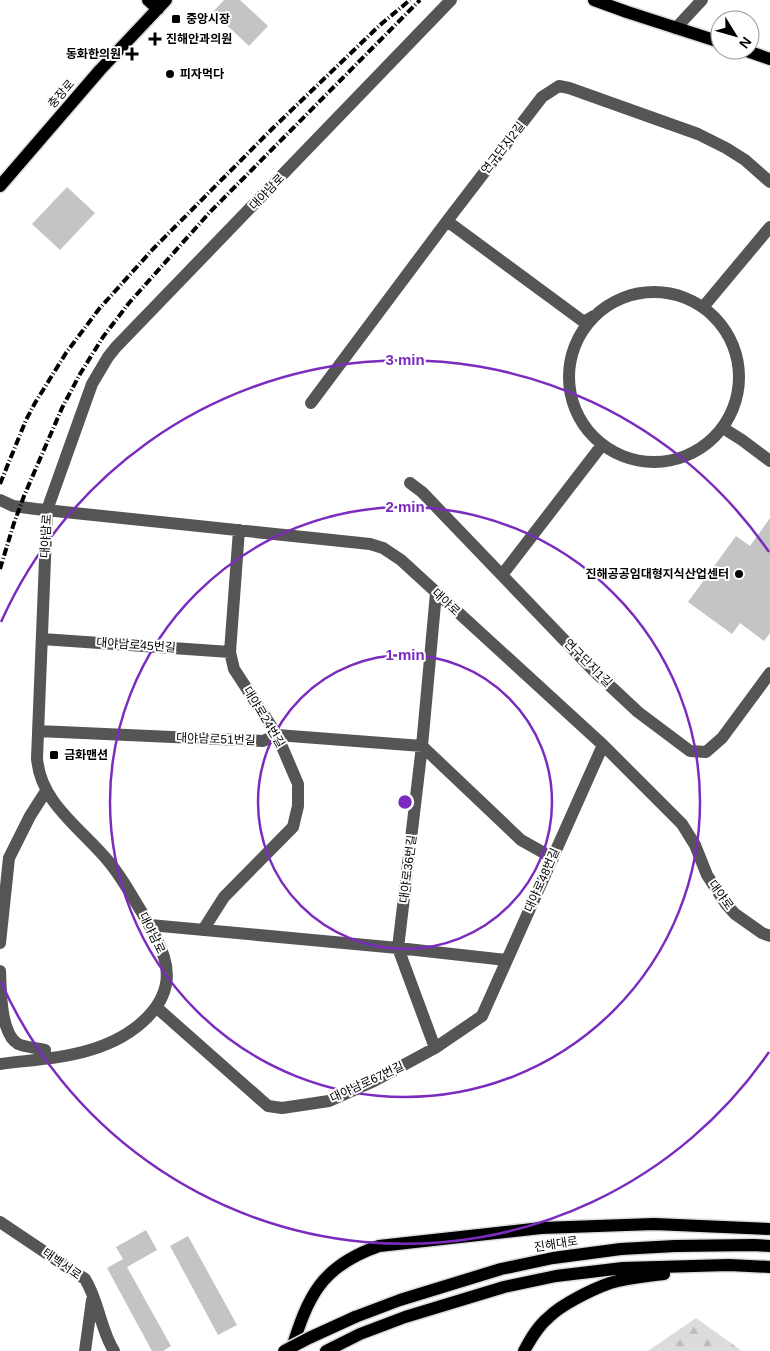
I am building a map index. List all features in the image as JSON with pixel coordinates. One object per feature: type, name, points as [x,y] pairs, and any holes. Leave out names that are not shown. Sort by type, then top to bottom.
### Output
[{"type":"main road","points":[[594,0],[710,39]]},
{"type":"main road","name":"충장로","points":[[0,186],[157,3]]},
{"type":"main road","points":[[291,1351],[301,1318],[316,1289],[324,1279],[355,1256],[379,1246],[541,1228],[654,1224],[770,1229]]},
{"type":"main road","name":"진해대로","points":[[284,1351],[355,1317],[400,1300],[501,1269],[553,1258],[622,1249],[666,1246],[770,1246]]},
{"type":"main road","points":[[524,1351],[538,1329],[550,1316],[596,1288],[611,1283],[649,1276],[728,1265]]},
{"type":"main road","points":[[326,1351],[360,1334],[405,1317],[504,1287],[556,1276],[623,1268],[728,1265],[770,1267]]},
{"type":"street","name":"대야남로","points":[[0,1064],[90,1050],[118,1039],[143,1022],[156,1008],[164,992],[167,978],[164,958],[150,925],[125,884],[110,862],[65,816],[46,791],[41,782],[38,769],[47,510],[92,384],[116,347],[451,0]]},
{"type":"street","points":[[676,28],[702,0]]},
{"type":"street","name":"연구단지2길","points":[[311,403],[542,97],[559,86],[698,134],[745,160],[770,182]]},
{"type":"street","points":[[447,221],[584,322],[613,301],[636,292],[659,290],[683,295],[704,306],[724,325],[736,350],[739,368],[740,377],[736,404],[723,428],[703,447],[679,459],[653,463],[626,458],[602,446],[581,421],[574,406],[568,382],[570,358],[579,335],[594,315]]},
{"type":"street","points":[[704,306],[770,227]]},
{"type":"street","points":[[723,428],[770,461]]},
{"type":"street","points":[[502,575],[602,446]]},
{"type":"street","name":"연구단지1길","points":[[410,483],[422,492],[593,670],[638,712],[690,751],[706,752],[722,738],[770,672]]},
{"type":"street","name":"대야로","points":[[0,500],[13,506],[370,544],[390,552],[603,745],[682,824],[695,845],[708,876],[726,904],[735,914],[762,933],[770,936]]},
{"type":"street","name":"대야로24번길","points":[[203,930],[224,897],[293,827],[298,806],[298,784],[278,735],[234,668],[230,652],[239,530]]},
{"type":"street","name":"대야로36번길","points":[[435,1048],[398,948],[422,746],[436,593]]},
{"type":"street","name":"대야남로45번길","points":[[42,639],[230,652]]},
{"type":"street","name":"대야남로51번길","points":[[38,731],[263,741],[278,735],[422,746]]},
{"type":"street","name":"대야로48번길","points":[[482,1016],[603,745]]},
{"type":"street","points":[[422,746],[521,840],[552,858]]},
{"type":"street","points":[[0,943],[9,858],[30,816],[46,791]]},
{"type":"street","points":[[150,925],[506,960]]},
{"type":"street","points":[[0,971],[1,1006],[8,1033],[18,1044],[45,1050]]},
{"type":"street","name":"대야남로67번길","points":[[156,1008],[268,1106],[282,1108],[330,1101],[374,1081],[435,1048],[482,1016]]},
{"type":"street","name":"태백서로","points":[[0,1222],[79,1275],[88,1285],[106,1336],[114,1351]]},
{"type":"street","points":[[85,1351],[92,1296]]},
{"type":"green space","points":[[696,1318],[742,1351],[648,1351]]},
{"type":"building","points":[[224,0],[240,0],[268,26],[249,46],[213,12]]},
{"type":"building","points":[[67,187],[95,213],[60,250],[32,224]]},
{"type":"building","name":"진해공공임대형지식산업센터","points":[[770,518],[770,633],[764,641],[740,623],[732,634],[688,602],[736,536],[750,546]]},
{"type":"building","points":[[146,1230],[157,1250],[127,1267],[171,1346],[163,1351],[152,1351],[107,1268],[123,1259],[116,1247]]},
{"type":"building","points":[[188,1236],[237,1325],[218,1335],[170,1246]]},
{"type":"railway","points":[[0,484],[26,420],[35,403],[66,353],[99,309],[153,249],[274,127],[380,25],[410,0]]},
{"type":"railway","points":[[0,569],[24,496],[62,408],[103,337],[129,303],[210,212],[420,0]]},
{"type":"place","name":"중앙시장","points":[[176,19]]},
{"type":"place","name":"진해안과의원","points":[[155,39]]},
{"type":"place","name":"동화한의원","points":[[132,54]]},
{"type":"place","name":"피자먹다","points":[[170,74]]},
{"type":"place","name":"진해공공임대형지식산업센터","points":[[739,574]]},
{"type":"place","name":"금화맨션","points":[[54,755]]}]
